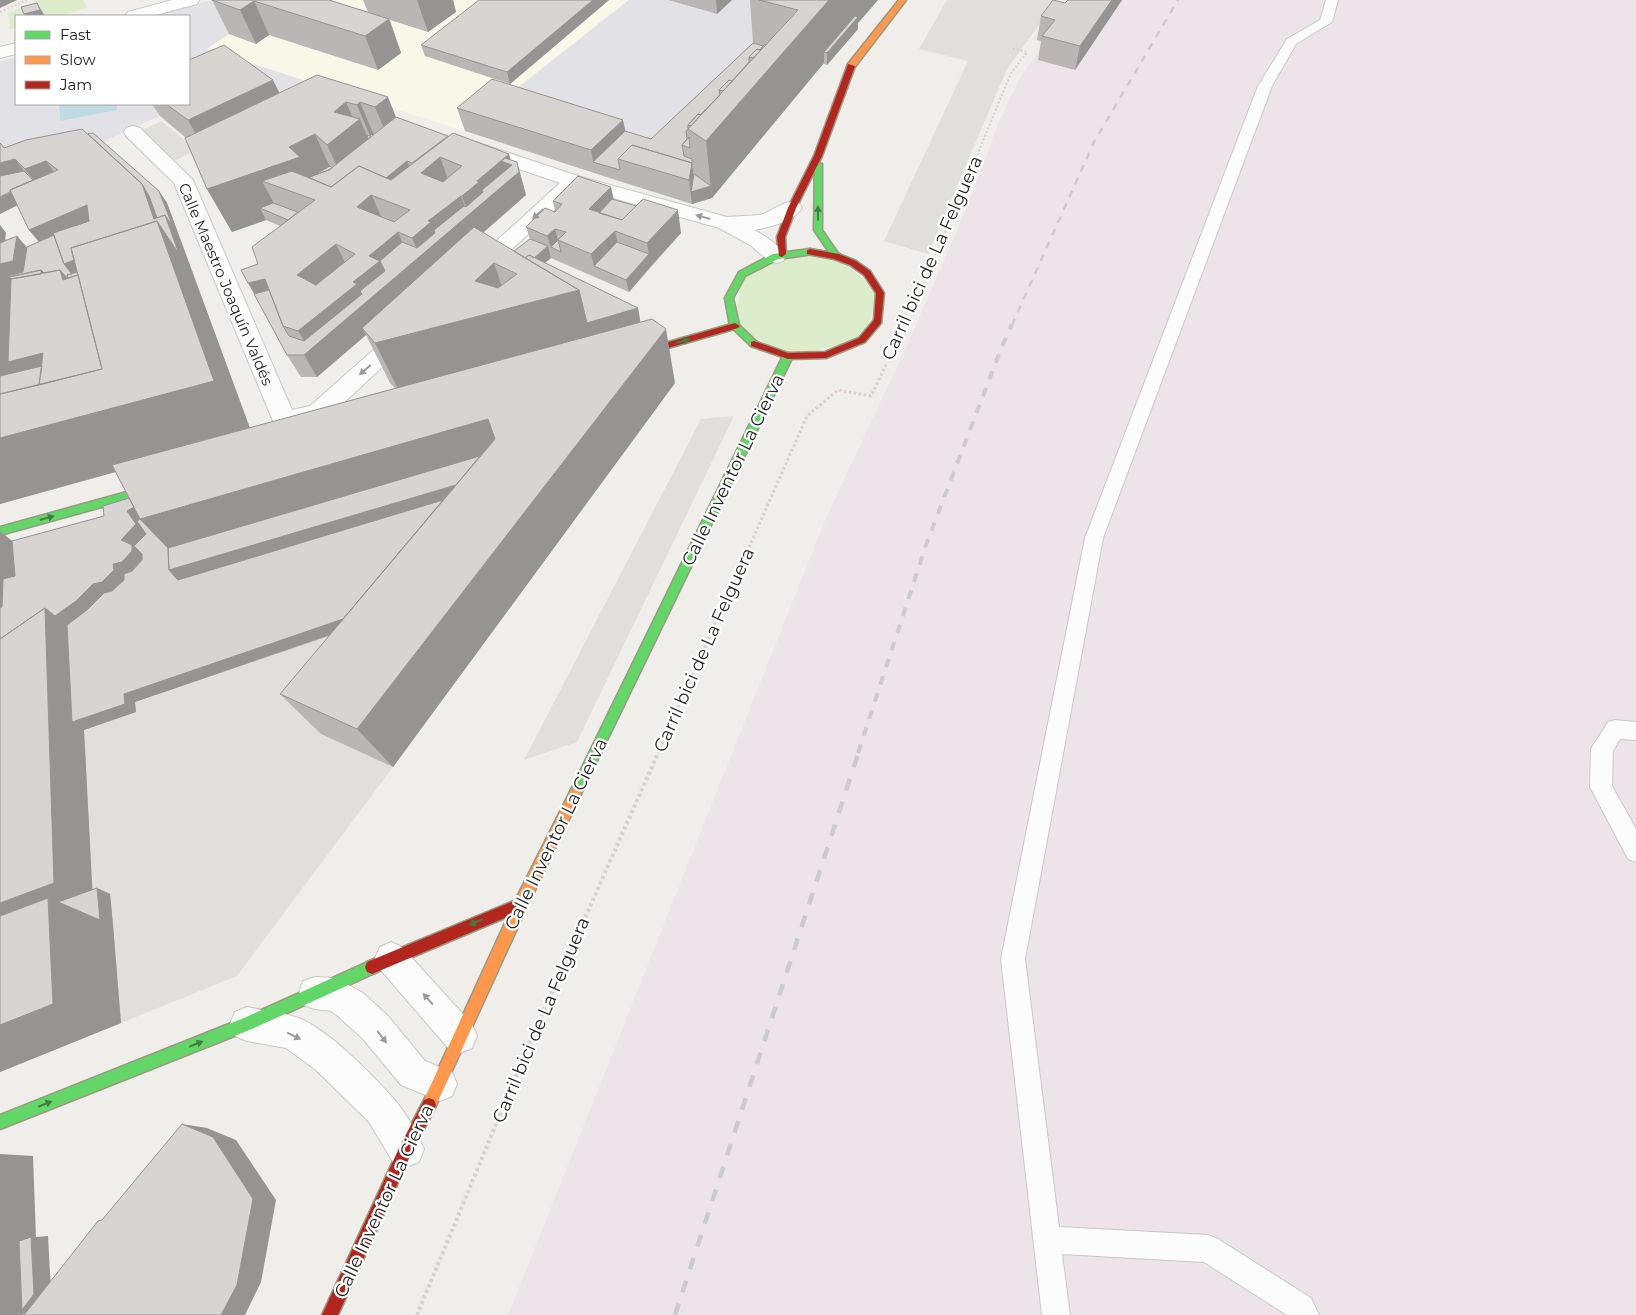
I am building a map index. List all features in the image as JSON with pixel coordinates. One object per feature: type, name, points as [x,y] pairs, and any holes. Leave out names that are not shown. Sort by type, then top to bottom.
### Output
[{"type":"street","points":[[138,15],[191,0]]},
{"type":"street","points":[[779,255],[781,237],[792,208],[818,156],[852,65],[903,0]]},
{"type":"street","name":"Calle Maestro Joaquín Valdés","points":[[133,132],[190,176],[297,450]]},
{"type":"street","points":[[463,144],[574,181],[726,223],[751,225],[777,218],[792,208]]},
{"type":"street","points":[[818,156],[818,230],[836,256]]},
{"type":"street","points":[[464,282],[574,181]]},
{"type":"street","points":[[726,223],[779,255]]},
{"type":"street","points":[[810,252],[836,256],[853,263],[867,273],[880,293],[878,321],[862,340],[826,355],[788,356],[758,346],[735,326],[729,298],[742,274],[779,255],[810,252]]},
{"type":"street","points":[[284,416],[296,418],[338,409],[420,322]]},
{"type":"street","points":[[626,357],[735,326]]},
{"type":"street","name":"Calle Inventor La Cierva","points":[[330,1315],[406,1149],[440,1084],[521,904],[788,356]]},
{"type":"street","points":[[0,531],[170,485]]},
{"type":"street","points":[[0,1122],[247,1024],[315,993],[336,996],[349,991],[391,958],[521,904]]},
{"type":"street","points":[[391,958],[460,1036]]},
{"type":"street","points":[[349,991],[413,1073],[440,1084]]},
{"type":"street","points":[[247,1024],[292,1033],[328,1058],[381,1110],[406,1149]]},
{"type":"lane","points":[[1056,1315],[1013,958],[1094,538],[1265,86],[1291,42],[1326,22],[1332,0]]},
{"type":"lane","points":[[1636,731],[1615,729],[1602,749],[1601,787],[1636,852]]},
{"type":"lane","points":[[1047,1240],[1208,1249],[1301,1308],[1305,1315]]},
{"type":"path","points":[[0,12],[27,0]]},
{"type":"path","name":"Carril bici de La Felguera","points":[[912,311],[1011,73],[1027,52],[1011,48]]},
{"type":"path","name":"Carril bici de La Felguera","points":[[417,1315],[533,1035],[807,416],[838,390],[871,396],[887,362]]},
{"type":"shaded area","points":[[212,0],[232,0],[265,11],[206,49],[303,80],[274,102],[190,103],[190,15],[159,15]]},
{"type":"shaded area","points":[[282,0],[629,0],[465,131],[205,49]]},
{"type":"shaded area","points":[[629,0],[667,0],[717,14],[732,0],[776,0],[777,31],[653,151],[498,103]]},
{"type":"shaded area","points":[[947,0],[1057,0],[1007,69],[928,254],[884,241],[968,61],[919,49]]},
{"type":"shaded area","points":[[1075,0],[1636,0],[1636,1315],[508,1315],[826,518],[908,343],[971,198],[997,126],[1020,78],[1044,44],[1032,40],[1046,20]]},
{"type":"shaded area","points":[[15,57],[15,105],[59,105],[60,120],[117,110],[117,105],[184,105],[108,139],[101,145],[0,165],[0,62]]},
{"type":"shaded area","points":[[161,121],[197,150],[174,161],[139,132]]},
{"type":"shaded area","points":[[734,416],[577,742],[524,760],[701,419]]},
{"type":"shaded area","points":[[394,613],[321,734],[393,767],[237,976],[121,1023],[113,925],[93,900],[84,730],[136,712],[135,702]]},
{"type":"green space","points":[[38,0],[84,0],[87,8],[63,15],[15,15],[15,28],[9,29],[11,23],[7,14]]},
{"type":"green space","points":[[776,256],[836,256],[880,293],[862,340],[788,356],[735,326],[742,274]]},
{"type":"water","points":[[59,105],[117,105],[117,110],[60,121]]},
{"type":"building","points":[[212,0],[329,0],[389,19],[365,36],[254,1],[240,10]]},
{"type":"building","points":[[479,0],[593,0],[507,72],[421,45]]},
{"type":"building","points":[[759,0],[829,0],[706,141],[688,129],[798,10]]},
{"type":"building","points":[[1053,0],[1065,3],[1068,0],[1112,0],[1080,46],[1042,36],[1055,20],[1041,16]]},
{"type":"building","points":[[37,3],[40,10],[24,14],[21,7]]},
{"type":"building","points":[[855,16],[858,17],[827,53],[824,52]]},
{"type":"building","points":[[753,43],[763,46],[749,57],[749,62],[732,81],[729,80],[719,90],[720,95],[701,115],[698,114],[688,125],[686,131],[687,139],[682,145],[684,156],[692,159],[692,163],[632,145],[618,159],[620,170],[593,162],[625,131],[651,139]]},
{"type":"building","points":[[224,45],[273,80],[188,120],[167,105],[190,105],[190,60]]},
{"type":"building","points":[[766,45],[753,58],[749,57],[757,49],[760,50]]},
{"type":"building","points":[[317,75],[388,97],[375,107],[360,102],[357,105],[346,102],[334,112],[360,119],[327,145],[315,134],[289,147],[300,157],[207,189],[185,138]]},
{"type":"building","points":[[735,78],[723,91],[719,90],[729,80],[732,81]]},
{"type":"building","points":[[492,79],[623,120],[591,150],[457,108]]},
{"type":"building","points":[[698,114],[701,115],[691,126],[688,125]]},
{"type":"building","points":[[396,117],[448,136],[412,163],[407,161],[386,178],[359,166],[331,187],[308,177],[329,170]]},
{"type":"building","points":[[82,129],[142,184],[154,219],[165,215],[179,254],[157,221],[71,248],[74,260],[64,264],[53,233],[89,221],[87,205],[29,230],[10,190],[58,170],[46,161],[25,169],[15,159],[0,163],[0,143],[4,148],[26,140]]},
{"type":"building","points":[[93,133],[159,191],[173,227],[165,215],[157,218],[149,196],[142,184],[88,134]]},
{"type":"building","points":[[453,133],[509,154],[477,181],[479,182],[428,221],[431,222],[412,238],[398,232],[369,256],[380,261],[353,282],[357,284],[298,331],[283,326],[265,279],[248,283],[241,270],[258,264],[252,247],[315,200],[262,181],[292,171],[331,187],[359,166],[391,180]],"holes":[[[440,157],[462,166],[443,182],[421,173]],[[371,195],[410,210],[394,222],[357,207]],[[336,244],[355,254],[316,285],[297,275]]]},
{"type":"building","points":[[689,137],[690,148],[682,145]]},
{"type":"building","points":[[632,145],[692,163],[689,180],[618,159]]},
{"type":"building","points":[[505,158],[517,162],[519,172],[304,355],[287,355],[254,294],[269,290],[283,326],[289,336],[304,341],[362,294],[360,291],[385,271],[380,261],[402,242],[417,248],[435,233],[434,230],[483,192],[482,190],[512,165],[501,161]]},
{"type":"building","points":[[330,166],[332,168],[329,170],[310,177]]},
{"type":"building","points":[[24,171],[33,180],[10,190],[10,192],[0,197],[0,176]]},
{"type":"building","points":[[694,174],[711,186],[691,192]]},
{"type":"building","points":[[578,176],[611,187],[589,209],[622,220],[643,199],[678,210],[647,243],[615,231],[591,254],[558,240],[566,232],[555,229],[547,236],[526,227],[545,208],[555,212],[562,204],[553,201]]},
{"type":"building","points":[[612,199],[636,206],[622,220],[599,213]]},
{"type":"building","points":[[273,203],[298,212],[288,220],[260,208]]},
{"type":"building","points":[[157,221],[214,381],[0,438],[0,394],[102,369],[71,248]]},
{"type":"building","points":[[474,227],[579,290],[375,343],[362,328]],"holes":[[[494,263],[517,274],[498,288],[475,281]]]},
{"type":"building","points":[[54,235],[64,264],[72,274],[67,275],[68,278],[60,270],[44,273],[41,270],[8,276],[23,272],[27,247]]},
{"type":"building","points":[[17,236],[13,261],[0,264],[0,243]]},
{"type":"building","points":[[530,239],[548,246],[534,258],[529,255],[525,258],[514,251]]},
{"type":"building","points":[[558,240],[561,252],[551,247]]},
{"type":"building","points":[[617,242],[649,254],[626,280],[594,266]]},
{"type":"building","points":[[529,255],[638,308],[587,323],[579,290],[525,258]]},
{"type":"building","points":[[41,270],[41,274],[11,279],[9,277]]},
{"type":"building","points":[[60,270],[63,280],[78,275],[102,369],[39,385],[43,353],[8,362],[11,279]]},
{"type":"building","points":[[77,272],[78,275],[68,278],[67,275]]},
{"type":"building","points":[[652,319],[666,329],[357,729],[280,694],[495,439],[488,419],[140,519],[112,465]]},
{"type":"building","points":[[42,366],[39,385],[0,394],[0,376]]},
{"type":"building","points":[[480,456],[456,485],[169,570],[168,548]]},
{"type":"building","points":[[129,498],[134,507],[127,511],[136,524],[121,540],[132,545],[132,551],[122,562],[113,564],[114,570],[102,582],[93,584],[76,601],[55,616],[45,608],[0,639],[0,608],[2,607],[3,579],[15,576],[12,541],[104,516],[103,506]]},
{"type":"building","points":[[443,500],[343,619],[124,694],[125,704],[72,722],[67,625],[87,610],[104,593],[112,591],[124,580],[124,574],[132,571],[142,560],[142,554],[134,546],[146,534],[137,521],[140,519],[168,548],[169,570],[178,580]]},
{"type":"building","points":[[45,608],[54,883],[0,903],[0,639]]},
{"type":"building","points":[[97,888],[100,920],[58,902]]},
{"type":"building","points":[[48,898],[53,1004],[0,1025],[0,916]]},
{"type":"building","points":[[182,1124],[213,1137],[253,1199],[237,1285],[221,1315],[24,1315],[98,1221],[102,1220]]},
{"type":"building","points":[[31,1237],[34,1294],[22,1310],[19,1241]]},
{"type":"railway","points":[[1012,325],[1094,142],[1178,0]]},
{"type":"railway","points":[[858,753],[926,545],[1012,324]]},
{"type":"railway","points":[[675,1315],[859,751]]},
{"type":"traffic: fast","points":[[818,164],[818,230],[836,256]]},
{"type":"traffic: fast","points":[[754,344],[735,326],[729,298],[742,274],[776,256],[810,252]]},
{"type":"traffic: fast","points":[[575,794],[788,356]]},
{"type":"traffic: fast","points":[[0,531],[163,486]]},
{"type":"traffic: fast","points":[[0,1122],[247,1024],[372,967]]},
{"type":"traffic: slow","points":[[851,66],[903,0]]},
{"type":"traffic: slow","points":[[429,1105],[521,904],[575,794]]},
{"type":"traffic: jam","points":[[782,254],[781,237],[792,208],[818,156],[851,66]]},
{"type":"traffic: jam","points":[[754,344],[788,356],[826,355],[862,340],[878,321],[880,293],[867,273],[853,263],[836,256],[810,252]]},
{"type":"traffic: jam","points":[[633,355],[735,326]]},
{"type":"traffic: jam","points":[[372,967],[521,904]]},
{"type":"traffic: jam","points":[[330,1315],[406,1149],[429,1105]]}]
